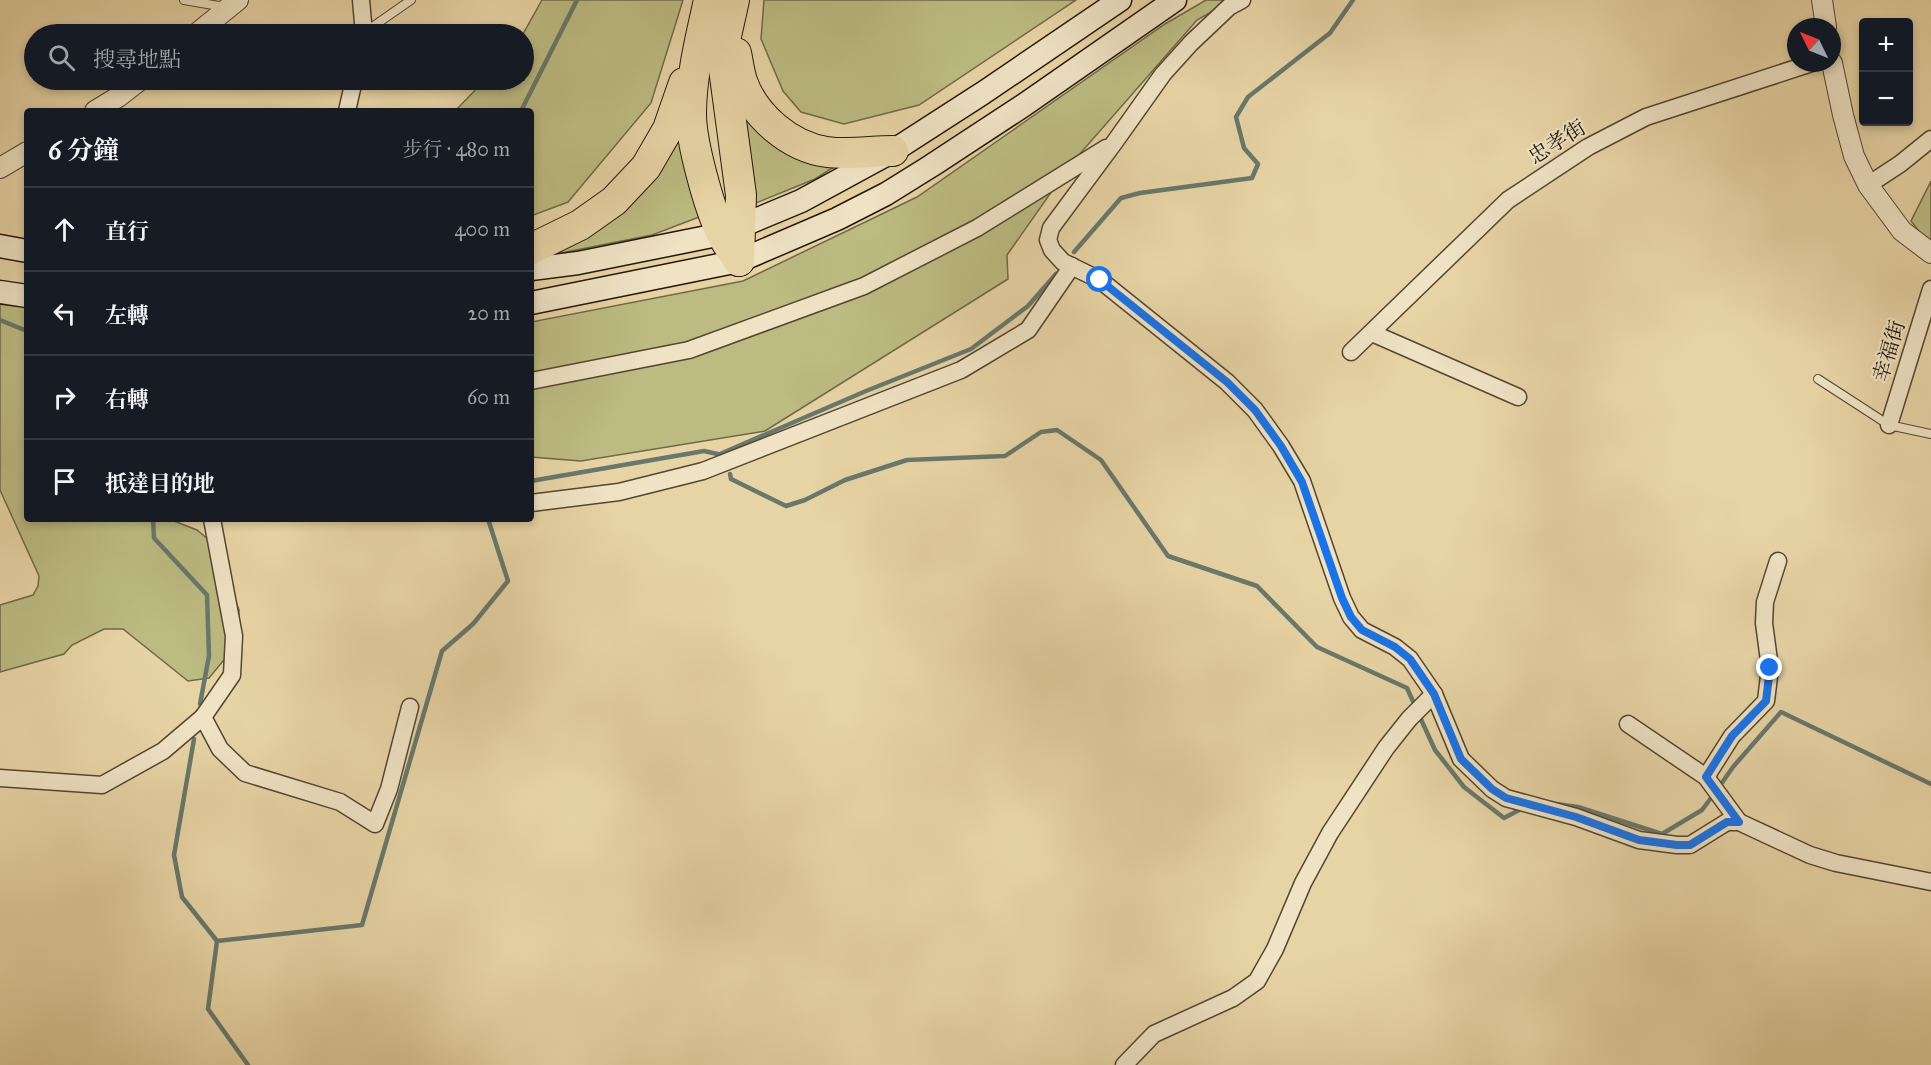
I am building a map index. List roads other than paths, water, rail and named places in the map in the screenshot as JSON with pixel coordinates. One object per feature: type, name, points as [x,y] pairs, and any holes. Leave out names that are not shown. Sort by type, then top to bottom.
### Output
[{"type":"highway","points":[[724,6],[742,81],[758,111],[775,128],[800,143],[827,152],[892,151]]},
{"type":"highway","points":[[534,247],[589,219],[614,201],[646,167],[668,129],[685,79],[696,56],[724,6]]},
{"type":"highway","points":[[724,6],[722,54],[741,195],[731,230]]},
{"type":"highway","points":[[696,56],[691,114],[694,144],[731,230],[739,261]]},
{"type":"main road","points":[[534,269],[648,250],[731,230],[801,201],[892,151],[983,93],[1120,0]]},
{"type":"main road","points":[[534,302],[739,261],[837,219],[886,194],[1024,105],[1175,0]]},
{"type":"main road","points":[[0,246],[24,250]]},
{"type":"main road","points":[[0,292],[24,296]]},
{"type":"street","points":[[362,0],[364,24]]},
{"type":"street","points":[[1242,0],[1229,7],[1191,43],[1163,74],[1051,228],[1048,240],[1052,250],[1063,262],[1100,280],[1227,382],[1255,410],[1281,446],[1302,482],[1342,598],[1351,617],[1362,630],[1395,647],[1410,659],[1461,759],[1492,789],[1506,798],[1576,817],[1639,840],[1690,845],[1727,822],[1739,822],[1810,855],[1931,882]]},
{"type":"street","points":[[1822,0],[1825,18]]},
{"type":"street","points":[[208,24],[233,4]]},
{"type":"street","name":"忠孝街","points":[[1351,352],[1508,200],[1587,147],[1646,117],[1787,71]]},
{"type":"street","points":[[1834,72],[1854,156],[1868,185],[1902,231],[1931,253]]},
{"type":"street","points":[[117,104],[130,90]]},
{"type":"street","points":[[348,108],[352,90]]},
{"type":"street","points":[[1868,185],[1931,140]]},
{"type":"street","points":[[534,380],[689,350],[864,286],[976,228],[1114,143]]},
{"type":"street","points":[[0,168],[24,154]]},
{"type":"street","points":[[534,503],[619,492],[703,471],[961,370],[1028,330],[1072,266]]},
{"type":"street","name":"幸福街","points":[[1889,425],[1931,289]]},
{"type":"street","points":[[1372,333],[1518,397]]},
{"type":"street","points":[[0,778],[102,785],[163,751],[202,717],[232,675],[234,636],[213,522]]},
{"type":"street","points":[[1706,777],[1732,736],[1766,701],[1770,668],[1764,622],[1765,602],[1778,561]]},
{"type":"street","points":[[1124,1065],[1154,1035],[1233,998],[1257,981],[1275,949],[1303,883],[1330,833],[1386,748],[1409,718],[1430,698]]},
{"type":"street","points":[[202,717],[220,748],[246,773],[340,802],[375,824],[389,789],[410,707]]},
{"type":"street","points":[[1628,724],[1706,777],[1739,822]]},
{"type":"lane","points":[[184,0],[233,4]]},
{"type":"lane","points":[[378,24],[411,0]]},
{"type":"lane","name":"幸福街","points":[[1818,379],[1889,425],[1931,434]]},
{"type":"waterway","points":[[534,85],[577,0]]},
{"type":"waterway","points":[[1074,252],[1121,198],[1140,193],[1252,178],[1258,164],[1244,148],[1236,117],[1248,97],[1330,33],[1353,0]]},
{"type":"waterway","points":[[523,108],[532,90]]},
{"type":"waterway","points":[[720,454],[971,349],[1028,306],[1056,274]]},
{"type":"waterway","points":[[0,320],[24,330]]},
{"type":"waterway","points":[[730,474],[731,479],[786,506],[805,500],[845,480],[907,460],[1005,456],[1041,432],[1057,430],[1101,460],[1168,556],[1257,586],[1317,647],[1407,688],[1416,708]]},
{"type":"waterway","points":[[534,480],[704,451],[722,455]]},
{"type":"waterway","points":[[153,522],[154,538],[207,595],[209,656],[200,704]]},
{"type":"waterway","points":[[248,1065],[208,1009],[217,941],[362,925],[442,651],[473,624],[508,581],[489,522]]},
{"type":"waterway","points":[[1719,787],[1733,767],[1781,712],[1931,784]]},
{"type":"waterway","points":[[1419,715],[1435,750],[1464,787],[1504,818],[1523,808]]},
{"type":"waterway","points":[[194,739],[174,855],[182,897],[217,941]]},
{"type":"waterway","points":[[1556,804],[1578,807],[1662,834],[1702,810],[1714,794]]}]
